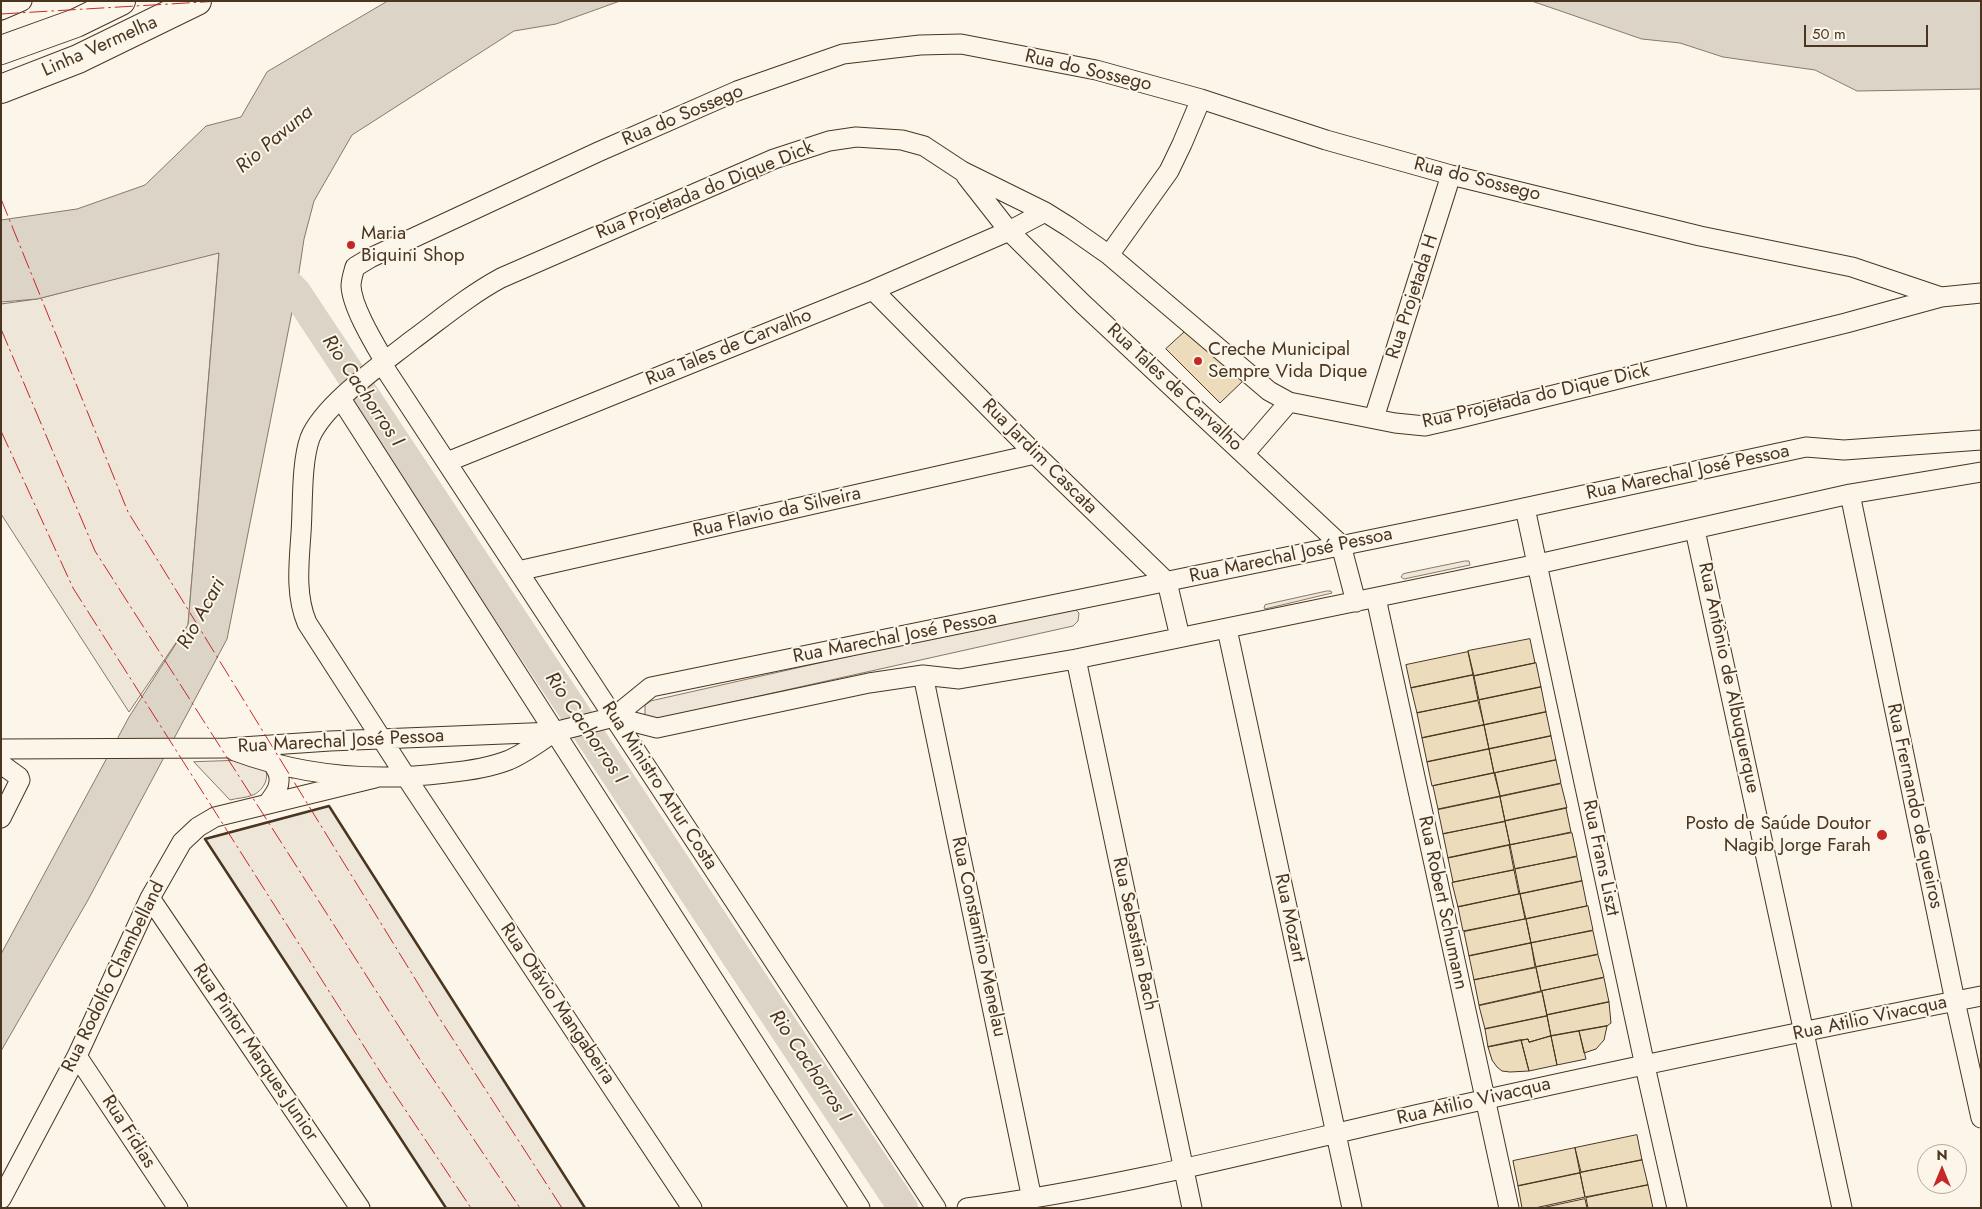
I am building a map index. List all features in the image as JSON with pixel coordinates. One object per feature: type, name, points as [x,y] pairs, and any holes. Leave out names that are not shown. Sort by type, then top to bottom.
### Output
[{"type":"highway","name":"Linha Vermelha","points":[[1,50],[76,23],[121,1]]},
{"type":"highway","name":"Linha Vermelha","points":[[1,88],[78,58],[197,1]]},
{"type":"street","points":[[1,10],[22,1]]},
{"type":"street","name":"Rua do Sossego","points":[[383,363],[352,296],[352,276],[355,267],[362,262],[571,164],[720,99],[843,54],[920,44],[961,44],[1096,70],[1200,99],[1326,140],[1451,175],[1700,236],[1852,267],[1941,297]]},
{"type":"street","points":[[1109,255],[1169,171],[1200,99]]},
{"type":"street","name":"Rua Projetada do Dique Dick","points":[[367,375],[460,302],[501,278],[774,159],[829,142],[856,137],[902,140],[924,146],[962,171],[1045,212],[1109,255],[1269,391],[1289,402],[1395,423],[1425,426],[1846,323],[1941,297]]},
{"type":"street","name":"Rua Tales de Carvalho","points":[[962,171],[1009,230],[1083,304],[1245,453],[1341,545]]},
{"type":"street","name":"Rua Projetada H","points":[[1374,418],[1451,175]]},
{"type":"street","name":"Rua Tales de Carvalho","points":[[447,462],[873,290],[1009,230],[1045,212]]},
{"type":"street","name":"Rua Jardim Cascata","points":[[873,290],[1035,454],[1167,582]]},
{"type":"street","points":[[1941,297],[1981,293]]},
{"type":"street","name":"Rua Ministro Artur Costa","points":[[383,363],[518,571],[606,719],[936,1208]]},
{"type":"street","name":"Rua Otávio Mangabeira","points":[[367,375],[344,395],[319,423],[310,438],[306,458],[300,558],[302,612],[406,778],[692,1208]]},
{"type":"street","points":[[344,395],[563,730],[860,1208]]},
{"type":"street","points":[[1245,453],[1289,402]]},
{"type":"street","name":"Rua Marechal José Pessoa","points":[[227,748],[563,730],[606,719],[651,687],[1525,508],[1806,447],[1844,450],[1981,440]]},
{"type":"street","name":"Rua Flavio da Silveira","points":[[518,571],[1035,454]]},
{"type":"street","name":"Rua Marechal José Pessoa","points":[[606,719],[657,728],[869,683],[923,674],[959,679],[1076,659],[1538,564],[1850,494],[1981,472]]},
{"type":"street","name":"Rua Frernando de queiros","points":[[1850,494],[1981,1118]]},
{"type":"street","name":"Rua Frans Liszt","points":[[1525,508],[1644,1066],[1677,1208]]},
{"type":"street","name":"Rua Antônio de Albuquerque","points":[[1696,530],[1842,1208]]},
{"type":"street","points":[[1341,545],[1356,602]]},
{"type":"street","points":[[1167,582],[1180,637]]},
{"type":"street","name":"Rua Robert Schumann","points":[[1376,598],[1508,1208]]},
{"type":"street","name":"Rua Mozart","points":[[1227,629],[1352,1208]]},
{"type":"street","name":"Rua Sebastian Bach","points":[[1076,659],[1192,1208]]},
{"type":"street","name":"Rua Constantino Menelau","points":[[923,674],[1032,1199]]},
{"type":"street","name":"Rua Marechal José Pessoa","points":[[227,748],[272,763],[296,768],[375,778],[406,778],[470,770],[508,760],[563,730]]},
{"type":"street","points":[[268,802],[279,785],[278,772],[272,763],[271,754],[277,745]]},
{"type":"street","points":[[1,749],[227,748]]},
{"type":"street","points":[[1,764],[19,777],[20,780],[1,818]]},
{"type":"street","points":[[422,801],[432,775]]},
{"type":"street","name":"Rua Rodolfo Chambelland","points":[[1,1199],[77,1056],[150,898],[182,842],[198,827],[215,817],[268,802],[375,778]]},
{"type":"street","name":"Rua Pintor Marques Junior","points":[[150,898],[360,1208]]},
{"type":"street","name":"Rua Atilio Vivacqua","points":[[967,1208],[1032,1199],[1183,1168],[1485,1100],[1981,996]]},
{"type":"street","name":"Rua Fídias","points":[[77,1056],[178,1208]]},
{"type":"shaded area","points":[[219,252],[188,625],[129,712],[1,514],[1,304],[37,299]]},
{"type":"shaded area","points":[[1469,561],[1470,565],[1404,579],[1401,577],[1403,574]]},
{"type":"shaded area","points":[[1327,591],[1332,593],[1264,608],[1265,605]]},
{"type":"shaded area","points":[[1068,607],[1074,608],[1079,613],[1078,621],[1073,626],[656,719],[649,719],[645,715],[645,705],[651,701]]},
{"type":"shaded area","points":[[249,760],[259,763],[264,767],[267,776],[266,781],[257,793],[230,800],[194,762]]},
{"type":"shaded area","points":[[329,806],[585,1208],[446,1208],[205,839]]},
{"type":"water","points":[[388,1],[620,1],[556,24],[514,31],[352,135],[314,201],[304,239],[296,292],[227,639],[88,900],[1,1051],[1,954],[129,717],[188,625],[219,253],[37,299],[1,302],[1,220],[77,209],[145,185],[206,126],[241,117],[267,72]]},
{"type":"water","points":[[1532,1],[1981,1],[1981,89],[1857,91],[1815,70],[1723,57],[1680,43],[1642,39]]},
{"type":"building","points":[[1190,327],[1245,379],[1220,403],[1166,349]]},
{"type":"building","points":[[1530,639],[1535,663],[1474,676],[1468,651]]},
{"type":"building","points":[[1468,652],[1473,675],[1411,688],[1406,665]]},
{"type":"building","points":[[1536,663],[1541,687],[1479,700],[1474,676]]},
{"type":"building","points":[[1473,675],[1478,700],[1417,713],[1411,688]]},
{"type":"building","points":[[1541,687],[1546,712],[1484,725],[1479,700]]},
{"type":"building","points":[[1478,701],[1484,725],[1422,738],[1417,713]]},
{"type":"building","points":[[1546,712],[1551,736],[1489,749],[1484,725]]},
{"type":"building","points":[[1484,725],[1489,749],[1427,762],[1422,738]]},
{"type":"building","points":[[1551,736],[1556,760],[1494,773],[1489,749]]},
{"type":"building","points":[[1489,749],[1494,773],[1432,786],[1427,762]]},
{"type":"building","points":[[1556,760],[1561,783],[1500,796],[1495,773]]},
{"type":"building","points":[[1494,773],[1500,796],[1438,809],[1433,786]]},
{"type":"building","points":[[1561,784],[1567,808],[1505,821],[1500,797]]},
{"type":"building","points":[[1500,797],[1505,821],[1443,834],[1438,810]]},
{"type":"building","points":[[1566,808],[1571,832],[1510,845],[1505,821]]},
{"type":"building","points":[[1505,822],[1510,845],[1448,858],[1443,834]]},
{"type":"building","points":[[1572,833],[1577,856],[1515,869],[1510,845]]},
{"type":"building","points":[[1509,845],[1514,870],[1453,882],[1448,858]]},
{"type":"building","points":[[1577,857],[1582,881],[1520,894],[1515,869]]},
{"type":"building","points":[[1514,870],[1519,894],[1458,907],[1452,883]]},
{"type":"building","points":[[1582,881],[1587,906],[1526,919],[1520,894]]},
{"type":"building","points":[[1520,894],[1525,919],[1463,931],[1458,907]]},
{"type":"building","points":[[1588,906],[1593,930],[1531,943],[1526,919]]},
{"type":"building","points":[[1526,919],[1531,943],[1469,956],[1464,932]]},
{"type":"building","points":[[1593,931],[1598,954],[1536,967],[1531,943]]},
{"type":"building","points":[[1531,943],[1535,967],[1474,980],[1469,956]]},
{"type":"building","points":[[1598,955],[1604,977],[1541,991],[1536,967]]},
{"type":"building","points":[[1536,968],[1541,991],[1479,1005],[1474,980]]},
{"type":"building","points":[[1604,978],[1609,1002],[1547,1015],[1542,991]]},
{"type":"building","points":[[1542,992],[1547,1016],[1485,1029],[1479,1006]]},
{"type":"building","points":[[1609,1002],[1611,1023],[1607,1026],[1551,1036],[1547,1015]]},
{"type":"building","points":[[1547,1016],[1551,1036],[1529,1042],[1528,1039],[1488,1047],[1485,1029]]},
{"type":"building","points":[[1607,1026],[1604,1040],[1596,1049],[1584,1053],[1579,1031]]},
{"type":"building","points":[[1579,1031],[1586,1059],[1557,1065],[1551,1036]]},
{"type":"building","points":[[1551,1036],[1557,1065],[1529,1071],[1521,1040],[1528,1039],[1529,1042]]},
{"type":"building","points":[[1521,1040],[1529,1071],[1502,1071],[1492,1060],[1488,1047]]},
{"type":"building","points":[[1637,1135],[1642,1160],[1581,1172],[1575,1148]]},
{"type":"building","points":[[1575,1148],[1580,1173],[1518,1186],[1513,1161]]},
{"type":"building","points":[[1642,1160],[1648,1185],[1585,1197],[1580,1173]]},
{"type":"building","points":[[1580,1173],[1585,1197],[1535,1208],[1522,1208],[1518,1186]]},
{"type":"building","points":[[1648,1185],[1653,1208],[1588,1208],[1586,1198]]},
{"type":"building","points":[[1585,1199],[1587,1208],[1542,1208]]},
{"type":"waterway","name":"Rio Cachorros I","points":[[267,263],[296,292],[903,1208]]},
{"type":"wall","points":[[446,1208],[205,839],[329,806],[585,1208]]},
{"type":"power","points":[[1,14],[220,1]]},
{"type":"power","points":[[1,199],[128,512],[438,1016],[562,1208]]},
{"type":"power","points":[[1,329],[95,551],[419,1058],[520,1208]]},
{"type":"power","points":[[1,431],[73,588],[386,1081],[471,1208]]},
{"type":"place","name":"Maria Biquini Shop","points":[[351,245]]},
{"type":"place","name":"Creche Municipal Sempre Vida Dique","points":[[1198,361]]},
{"type":"place","name":"Posto de Saúde Doutor Nagib Jorge Farah","points":[[1882,835]]},
{"type":"water label","name":"Rio Pavuna","points":[[275,140]]},
{"type":"water label","name":"Rio Acari","points":[[202,614]]}]
